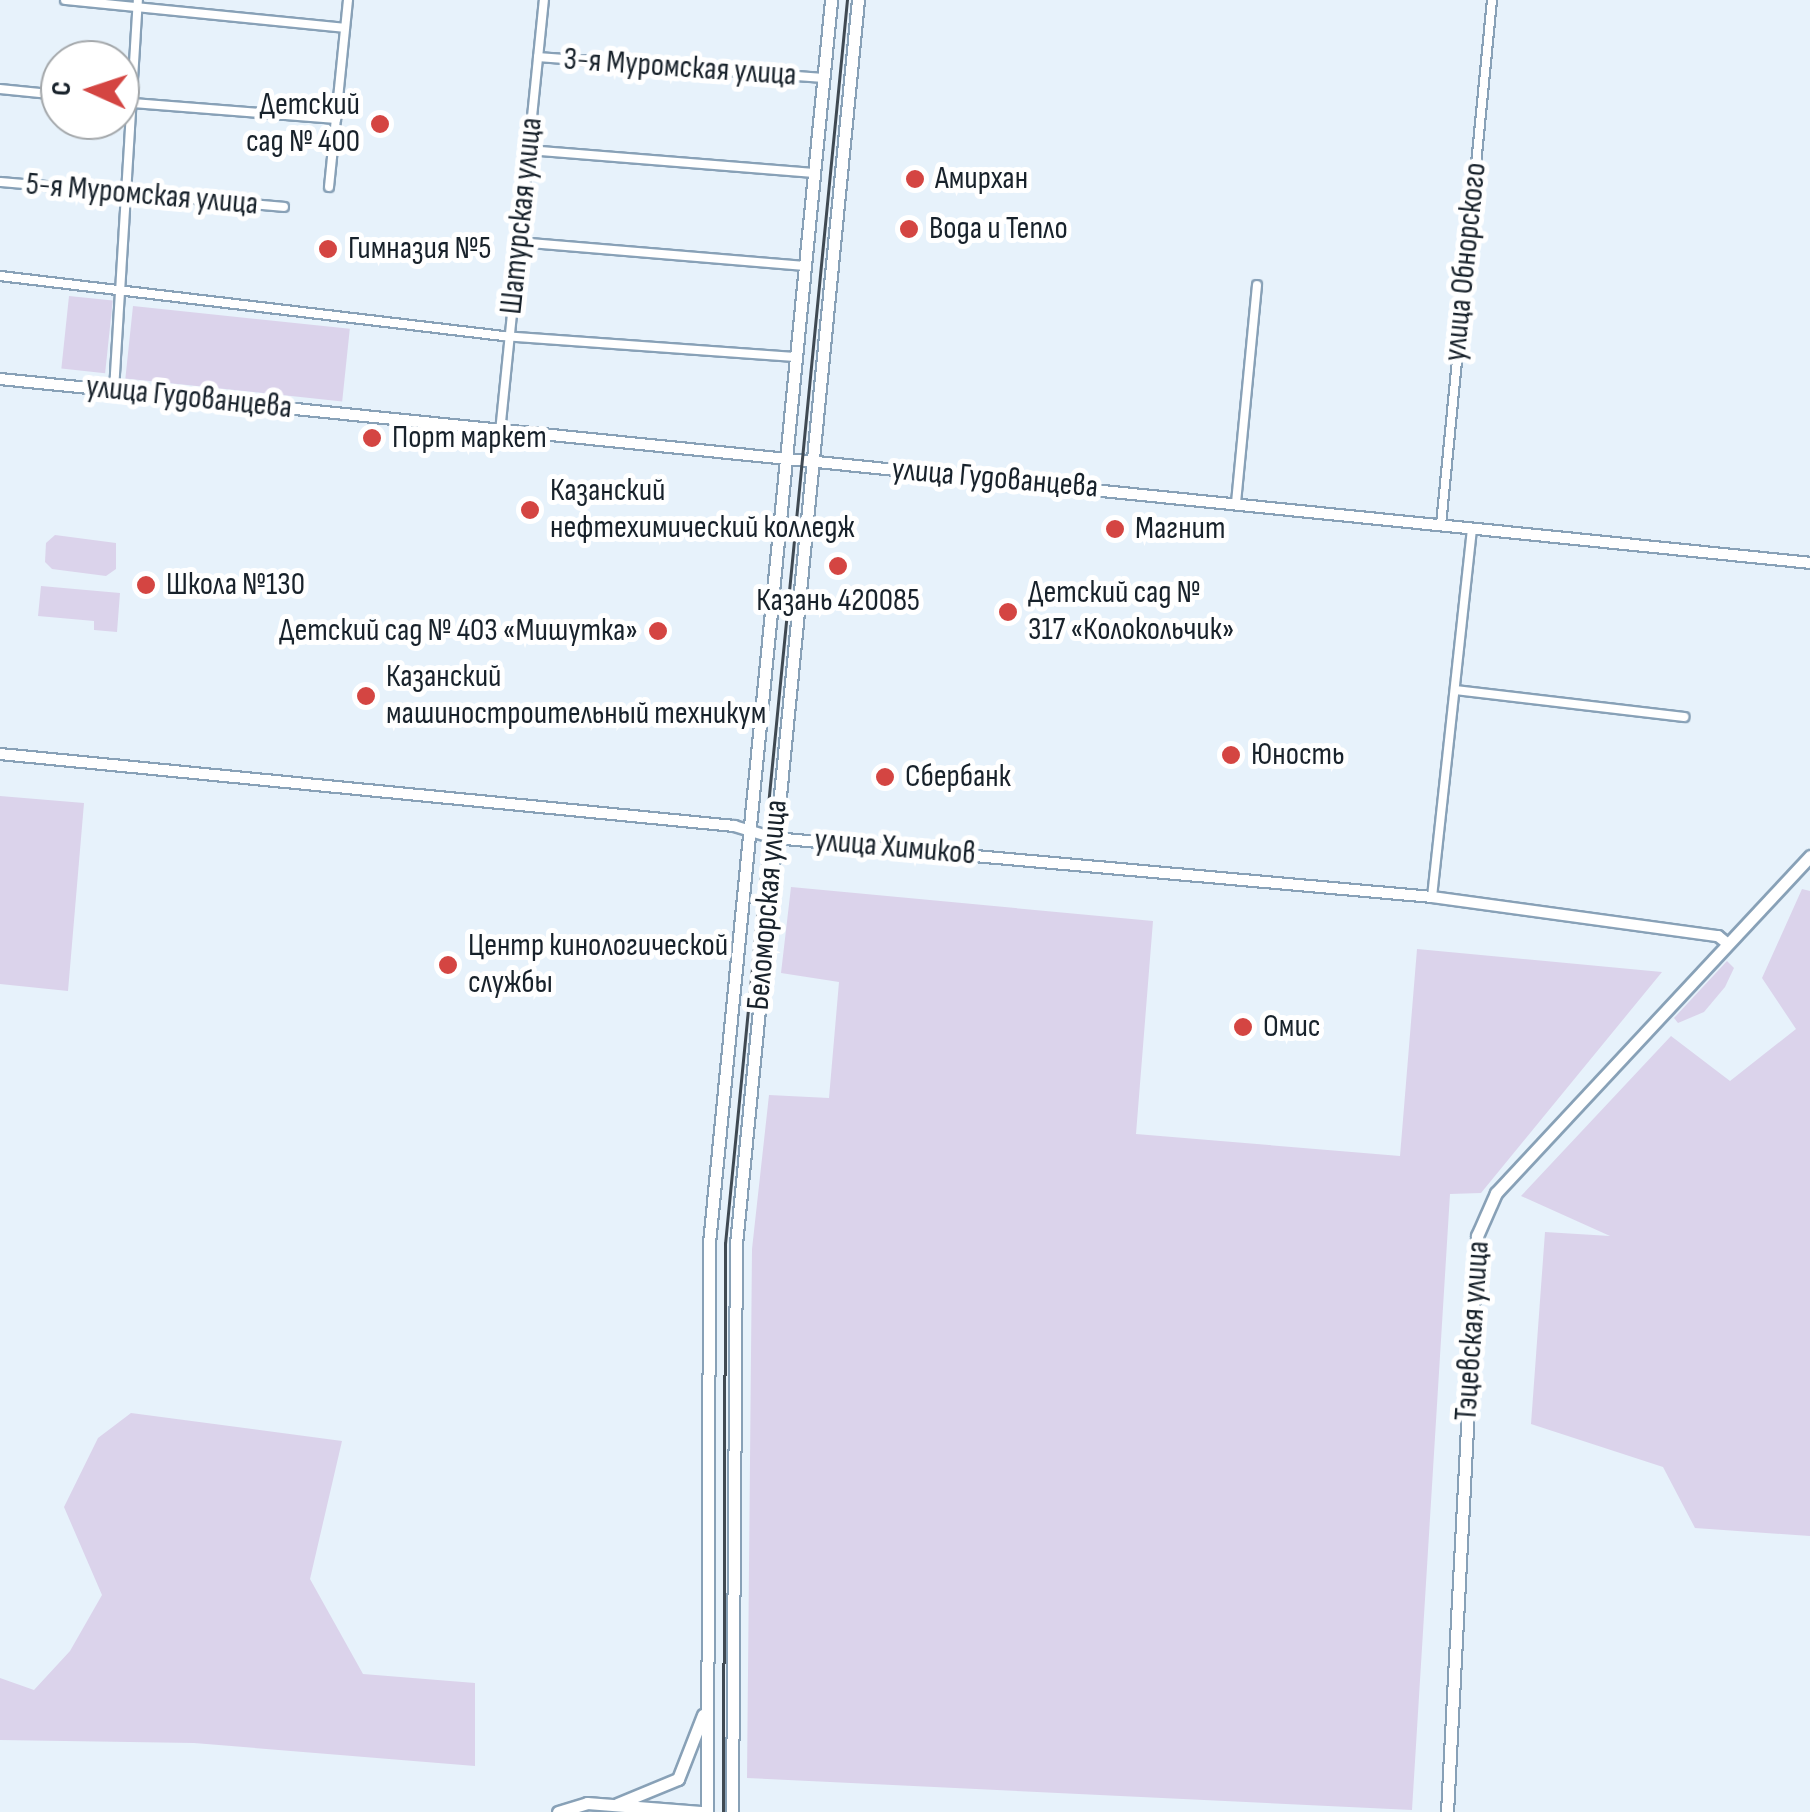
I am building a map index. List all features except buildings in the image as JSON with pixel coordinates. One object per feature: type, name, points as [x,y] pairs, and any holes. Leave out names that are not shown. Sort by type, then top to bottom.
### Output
[{"type":"main road","name":"Беломорская улица","points":[[704,1812],[709,1244],[830,0]]},
{"type":"main road","name":"Беломорская улица","points":[[732,1812],[736,1244],[858,0]]},
{"type":"main road","points":[[826,51],[852,54]]},
{"type":"main road","name":"Тэцевская улица","points":[[1447,1812],[1476,1236],[1496,1193],[1810,856]]},
{"type":"main road","points":[[709,1244],[736,1244]]},
{"type":"main road","points":[[617,1804],[678,1779],[694,1749],[708,1696]]},
{"type":"main road","points":[[558,1812],[587,1803],[704,1812]]},
{"type":"street","points":[[65,0],[138,4],[345,28]]},
{"type":"street","points":[[329,187],[348,0]]},
{"type":"street","name":"Шатурская улица","points":[[500,432],[544,0]]},
{"type":"street","name":"улица Обнорского","points":[[1441,525],[1492,0]]},
{"type":"street","points":[[136,40],[138,4]]},
{"type":"street","name":"3-я Муромская улица","points":[[538,57],[823,78]]},
{"type":"street","points":[[0,89],[40,93]]},
{"type":"street","points":[[140,104],[336,119]]},
{"type":"street","points":[[114,390],[128,140]]},
{"type":"street","points":[[529,150],[813,173]]},
{"type":"street","name":"5-я Муромская улица","points":[[0,182],[284,208]]},
{"type":"street","points":[[519,242],[804,266]]},
{"type":"street","points":[[0,276],[502,336],[510,332],[794,357]]},
{"type":"street","points":[[1236,503],[1256,285]]},
{"type":"street","name":"улица Гудованцева","points":[[0,379],[1810,564]]},
{"type":"street","points":[[1432,898],[1472,528]]},
{"type":"street","points":[[1455,690],[1684,716]]},
{"type":"street","name":"улица Химиков","points":[[0,754],[749,828],[774,838],[1432,898],[1718,936],[1728,944]]},
{"type":"shaded area","points":[[69,296],[113,301],[105,373],[61,369]]},
{"type":"shaded area","points":[[133,306],[350,329],[342,401],[125,379]]},
{"type":"shaded area","points":[[55,535],[116,543],[116,569],[106,576],[52,569],[45,562],[46,543]]},
{"type":"shaded area","points":[[41,586],[120,593],[117,632],[94,630],[94,621],[38,616]]},
{"type":"shaded area","points":[[0,796],[84,803],[68,991],[0,984]]},
{"type":"shaded area","points":[[791,887],[1153,921],[1136,1134],[1400,1156],[1417,949],[1662,972],[1481,1193],[1450,1194],[1412,1810],[747,1778],[752,1249],[769,1095],[829,1098],[839,982],[781,973]]},
{"type":"shaded area","points":[[1802,889],[1810,891],[1810,1536],[1695,1528],[1663,1467],[1531,1424],[1545,1232],[1610,1236],[1521,1196],[1671,1036],[1730,1081],[1796,1029],[1762,978]]},
{"type":"shaded area","points":[[1727,961],[1734,968],[1725,987],[1704,1012],[1678,1023],[1674,1018]]},
{"type":"shaded area","points":[[131,1413],[342,1441],[310,1579],[363,1674],[475,1683],[475,1766],[194,1743],[0,1740],[0,1678],[34,1690],[70,1651],[102,1595],[64,1507],[98,1438]]},
{"type":"tram line","points":[[723,1812],[725,1244],[847,0]]},
{"type":"place","name":"Детский сад № 400","points":[[380,124]]},
{"type":"place","name":"Амирхан","points":[[915,179]]},
{"type":"place","name":"Вода и Тепло","points":[[909,229]]},
{"type":"place","name":"Гимназия №5","points":[[328,249]]},
{"type":"place","name":"Порт маркет","points":[[372,438]]},
{"type":"place","name":"Казанский нефтехимический колледж","points":[[530,510]]},
{"type":"place","name":"Магнит","points":[[1115,529]]},
{"type":"place","name":"Казань 420085","points":[[838,566]]},
{"type":"place","name":"Школа №130","points":[[146,585]]},
{"type":"place","name":"Детский сад № 317 «Колокольчик»","points":[[1008,612]]},
{"type":"place","name":"Детский сад № 403 «Мишутка»","points":[[658,631]]},
{"type":"place","name":"Казанский машиностроительный техникум","points":[[366,696]]},
{"type":"place","name":"Юность","points":[[1231,755]]},
{"type":"place","name":"Сбербанк","points":[[885,777]]},
{"type":"place","name":"Центр кинологической службы","points":[[448,965]]},
{"type":"place","name":"Омис","points":[[1243,1027]]}]
